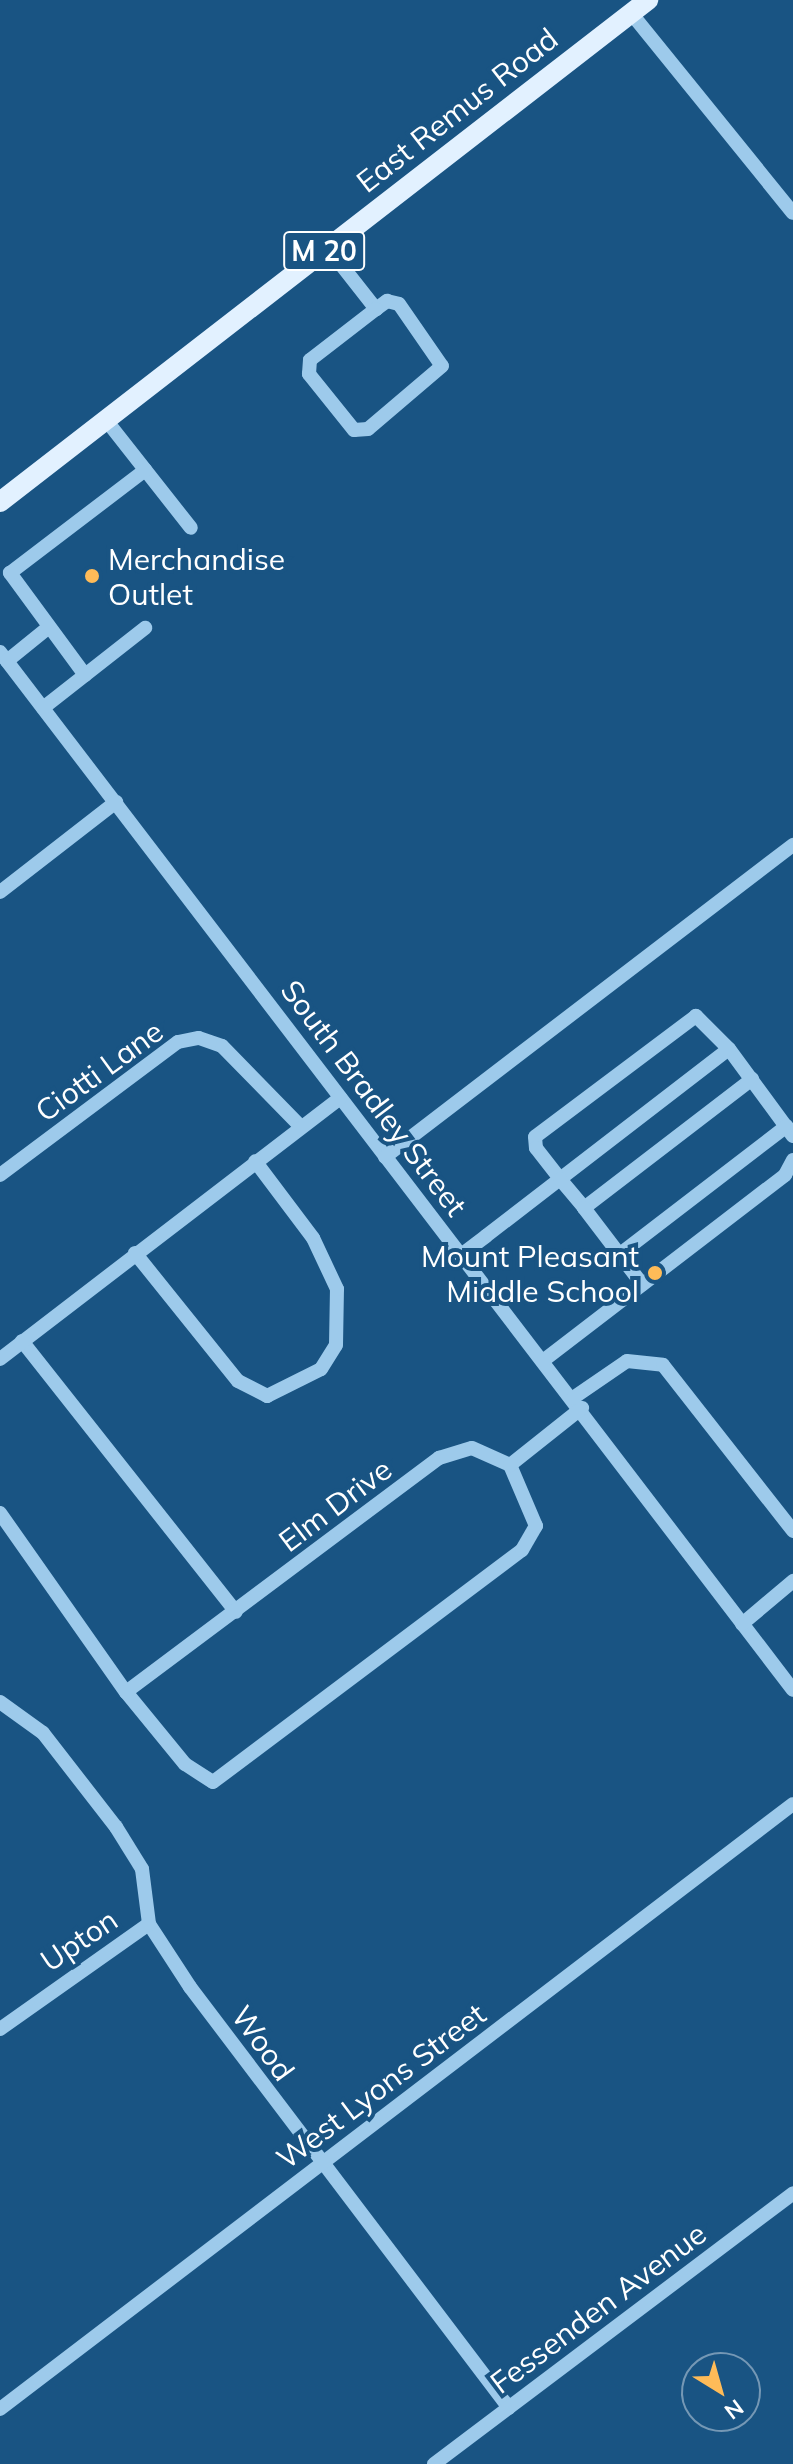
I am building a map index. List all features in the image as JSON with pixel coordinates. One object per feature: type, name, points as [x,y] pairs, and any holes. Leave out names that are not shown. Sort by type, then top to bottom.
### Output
[{"type":"main road","name":"East Remus Road","points":[[0,502],[639,6]]},
{"type":"street","points":[[639,6],[793,213]]},
{"type":"street","points":[[328,248],[376,309]]},
{"type":"street","points":[[387,301],[399,304],[442,366],[368,429],[354,430],[309,374],[310,360],[376,309],[387,301]]},
{"type":"street","points":[[106,420],[191,528]]},
{"type":"street","points":[[85,675],[49,627],[5,578],[145,470]]},
{"type":"street","points":[[4,657],[49,627]]},
{"type":"street","points":[[43,708],[145,628]]},
{"type":"street","name":"South Bradley Street","points":[[4,657],[385,1157],[577,1403],[793,1690]]},
{"type":"street","points":[[0,892],[116,802]]},
{"type":"street","points":[[385,1157],[793,845]]},
{"type":"street","points":[[620,1254],[790,1131],[729,1049],[696,1016],[535,1137],[560,1179],[642,1284]]},
{"type":"street","name":"Ciotti Lane","points":[[0,1175],[178,1042],[199,1038],[222,1046],[299,1125]]},
{"type":"street","points":[[461,1255],[729,1049]]},
{"type":"street","points":[[584,1208],[752,1079]]},
{"type":"street","points":[[0,1359],[299,1125],[340,1098]]},
{"type":"street","points":[[544,1360],[785,1175],[793,1160]]},
{"type":"street","points":[[135,1253],[238,1381],[267,1396],[321,1369],[336,1345],[337,1289],[313,1238],[255,1161]]},
{"type":"street","points":[[22,1341],[236,1612]]},
{"type":"street","points":[[0,1513],[126,1692],[185,1764],[213,1782],[522,1550],[536,1526],[510,1465],[627,1361],[663,1365],[793,1531]]},
{"type":"street","name":"Elm Drive","points":[[126,1692],[439,1458],[472,1448],[510,1465]]},
{"type":"street","points":[[742,1624],[793,1581]]},
{"type":"street","name":"Wood","points":[[0,1702],[43,1733],[116,1827],[142,1869],[149,1924],[320,2166],[509,2408]]},
{"type":"street","name":"West Lyons Street","points":[[0,2409],[793,1804]]},
{"type":"street","name":"Upton","points":[[0,2029],[149,1924]]},
{"type":"street","name":"Fessenden Avenue","points":[[434,2464],[793,2193]]},
{"type":"place","name":"Merchandise Outlet","points":[[92,576]]},
{"type":"place","name":"Mount Pleasant Middle School","points":[[655,1273]]}]
